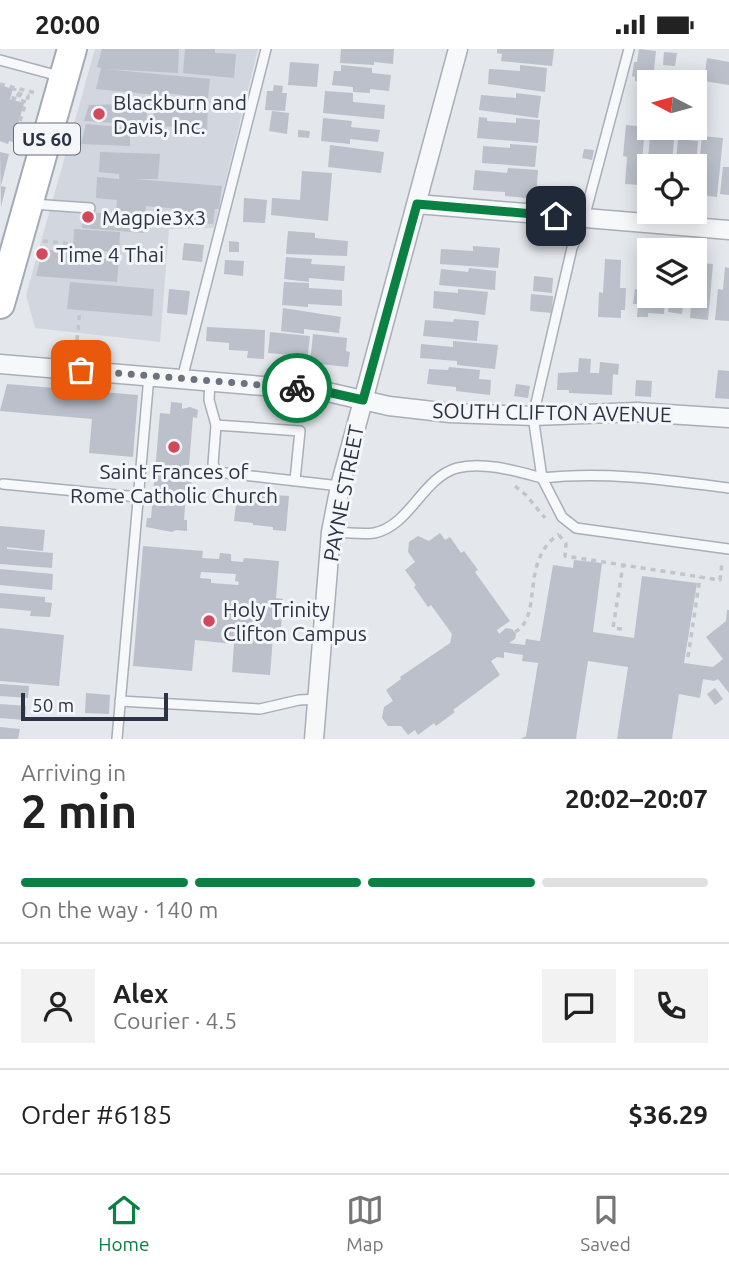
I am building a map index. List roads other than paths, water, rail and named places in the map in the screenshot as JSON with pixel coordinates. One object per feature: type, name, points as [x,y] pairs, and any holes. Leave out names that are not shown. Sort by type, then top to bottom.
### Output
[{"type":"main road","name":"US 60","points":[[0,304],[72,49]]},
{"type":"street","name":"PAYNE STREET","points":[[314,739],[331,531],[340,486],[458,49]]},
{"type":"street","points":[[417,204],[729,230]]},
{"type":"street","name":"SOUTH CLIFTON AVENUE","points":[[0,364],[316,390],[389,406],[450,413],[533,416],[637,412],[729,418]]},
{"type":"lane","points":[[182,379],[266,49]]},
{"type":"lane","points":[[629,49],[584,218],[572,248],[533,416],[542,478],[562,517],[576,528],[729,549]]},
{"type":"lane","points":[[0,60],[64,77]]},
{"type":"lane","points":[[29,204],[90,208]]},
{"type":"lane","points":[[117,739],[149,376]]},
{"type":"lane","points":[[210,381],[209,400],[216,425],[213,464],[217,472],[340,486]]},
{"type":"lane","points":[[216,425],[300,431],[295,480]]},
{"type":"lane","points":[[331,531],[373,533],[392,526],[433,483],[454,468],[471,465],[542,478],[576,474],[729,488]]},
{"type":"lane","points":[[3,484],[138,497]]},
{"type":"lane","points":[[120,701],[260,709],[299,699],[318,699]]},
{"type":"place","name":"Blackburn and Davis, Inc.","points":[[99,114]]},
{"type":"place","name":"Magpie3x3","points":[[88,217]]},
{"type":"place","name":"Time 4 Thai","points":[[42,254]]},
{"type":"place","name":"Saint Frances of Rome Catholic Church","points":[[174,447]]},
{"type":"place","name":"Holy Trinity Clifton Campus","points":[[209,621]]}]
